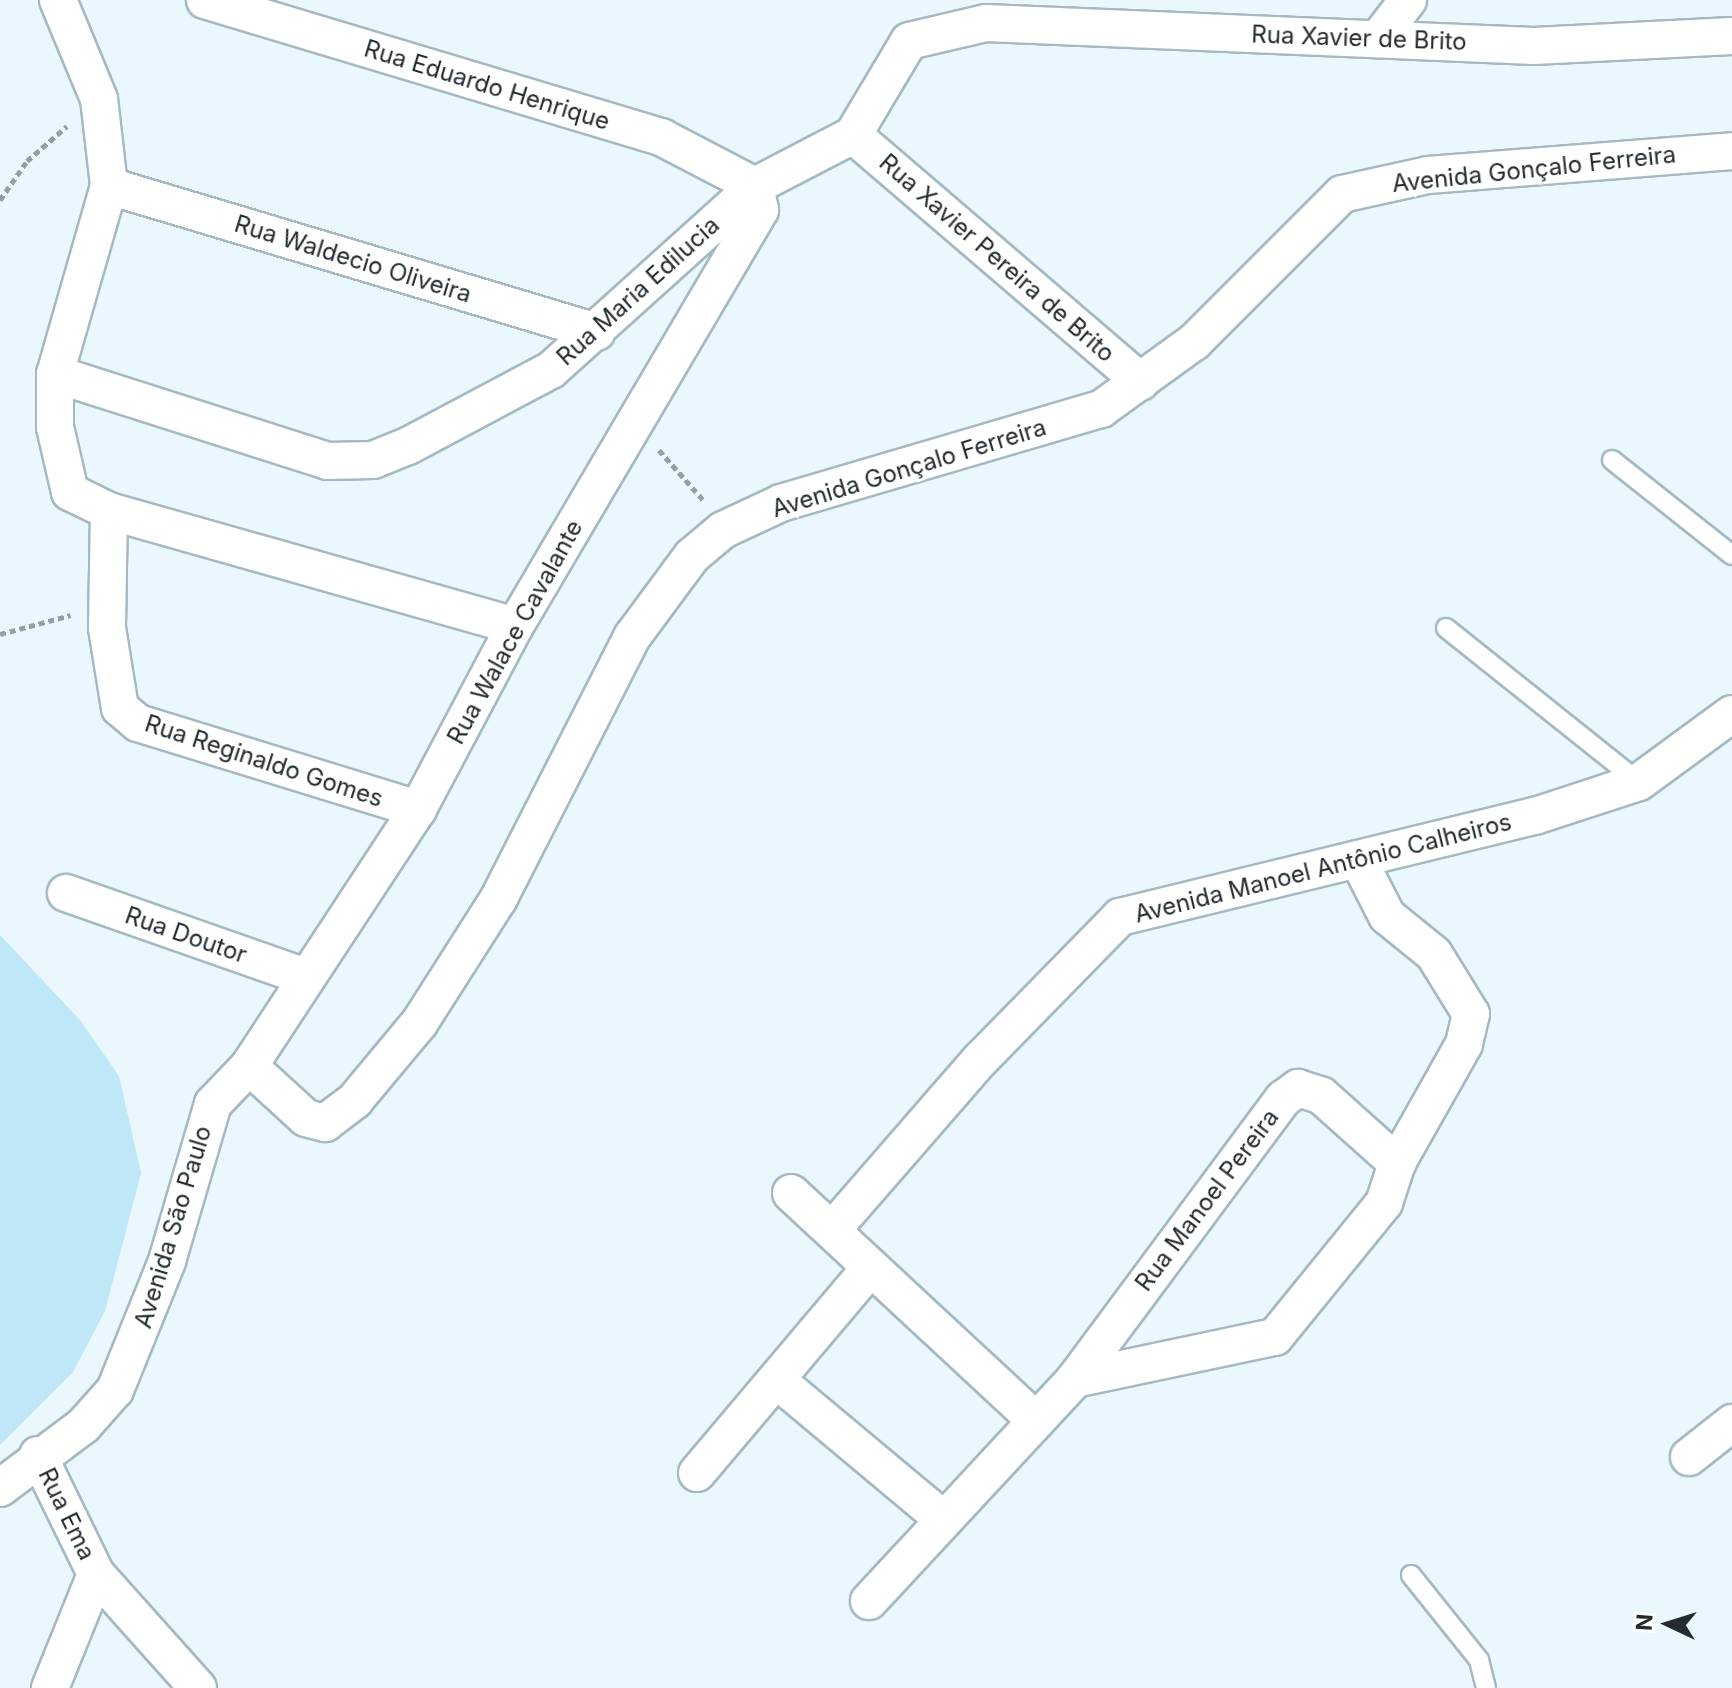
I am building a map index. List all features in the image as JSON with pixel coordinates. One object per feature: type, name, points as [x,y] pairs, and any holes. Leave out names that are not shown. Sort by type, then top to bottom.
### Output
[{"type":"street","points":[[58,0],[99,99],[109,186],[55,374],[55,427],[70,492],[109,511],[515,626]]},
{"type":"street","name":"Rua Eduardo Henrique","points":[[205,0],[661,137],[758,188]]},
{"type":"street","points":[[1378,39],[1408,0]]},
{"type":"street","points":[[853,135],[909,41],[988,12]]},
{"type":"street","name":"Rua Xavier de Brito","points":[[988,12],[1378,39],[1534,46],[1732,36]]},
{"type":"street","name":"Rua Maria Edilucia","points":[[55,374],[297,454],[350,462],[408,446],[551,370],[758,188],[853,135]]},
{"type":"street","name":"Rua Xavier Pereira de Brito","points":[[853,135],[1141,382]]},
{"type":"street","name":"Avenida Gonçalo Ferreira","points":[[249,1066],[306,1118],[325,1123],[355,1100],[420,1022],[499,898],[632,637],[692,556],[723,530],[781,503],[1075,418],[1141,382],[1194,342],[1308,220],[1342,194],[1428,175],[1732,151]]},
{"type":"street","name":"Rua Waldecio Oliveira","points":[[109,186],[597,332]]},
{"type":"street","name":"Rua Walace Cavalante","points":[[249,1066],[418,809],[515,626],[746,239],[758,188]]},
{"type":"street","name":"Rua Reginaldo Gomes","points":[[109,511],[113,582],[112,681],[120,708],[138,723],[418,809]]},
{"type":"street","name":"Avenida Manoel Antônio Calheiros","points":[[832,1230],[980,1060],[1120,917],[1535,816],[1639,782],[1732,714]]},
{"type":"street","points":[[1075,1379],[1275,1337],[1375,1217],[1397,1163],[1434,1103],[1471,1014],[1434,954],[1387,916],[1358,859]]},
{"type":"street","name":"Rua Doutor","points":[[66,893],[306,977]]},
{"type":"street","name":"Avenida São Paulo","points":[[0,1488],[38,1455],[83,1426],[115,1390],[167,1261],[205,1120],[249,1066]]},
{"type":"street","name":"Rua Manoel Pereira","points":[[869,1601],[1075,1379],[1252,1138],[1298,1088],[1322,1096],[1397,1163]]},
{"type":"street","points":[[791,1193],[1036,1421]]},
{"type":"street","points":[[697,1473],[779,1382],[870,1268]]},
{"type":"street","points":[[779,1382],[944,1520]]},
{"type":"street","points":[[1689,1457],[1732,1423]]},
{"type":"street","name":"Rua Ema","points":[[38,1455],[96,1574],[198,1688]]},
{"type":"street","name":"Rua Ema","points":[[50,1688],[96,1574]]},
{"type":"lane","points":[[1612,460],[1732,555]]},
{"type":"lane","points":[[1446,628],[1639,782]]},
{"type":"lane","points":[[1411,1575],[1479,1660],[1486,1688]]},
{"type":"path","points":[[0,200],[27,161],[99,99]]},
{"type":"path","points":[[631,428],[683,470],[723,530]]},
{"type":"path","points":[[0,634],[74,615],[113,582]]},
{"type":"shaded area","points":[[0,935],[80,1020],[119,1076],[141,1173],[105,1311],[73,1372],[0,1445]]}]
